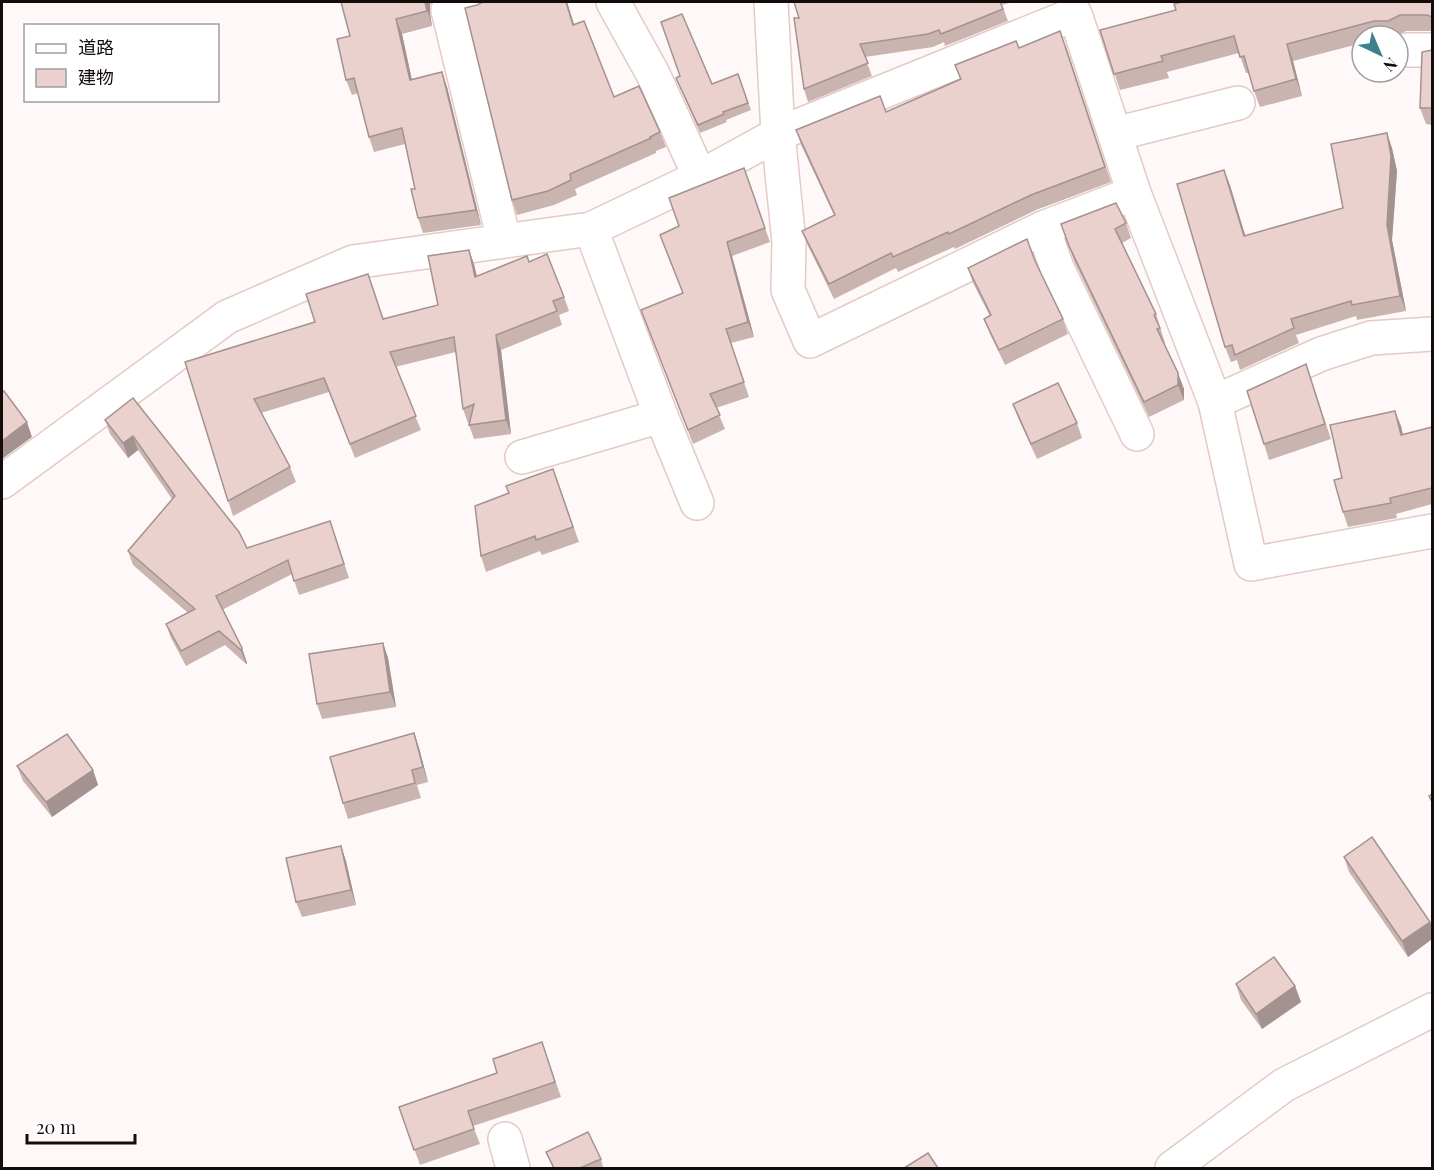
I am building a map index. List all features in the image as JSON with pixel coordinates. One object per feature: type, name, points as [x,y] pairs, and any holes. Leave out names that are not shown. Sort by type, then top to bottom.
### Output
[{"type":"street","points":[[478,2],[448,10],[504,240]]},
{"type":"street","points":[[614,2],[653,74],[700,177]]},
{"type":"street","points":[[771,2],[778,134],[789,242],[788,290],[810,341],[1043,228],[1134,193]]},
{"type":"street","points":[[2,482],[227,317],[353,262],[591,229],[700,177],[778,134],[1075,14],[1134,193],[1215,402],[1251,564],[1432,531]]},
{"type":"street","points":[[1115,134],[1238,103]]},
{"type":"street","points":[[1043,228],[1058,268],[1137,434]]},
{"type":"street","points":[[591,229],[697,503]]},
{"type":"street","points":[[1215,402],[1321,354],[1371,338],[1432,334]]},
{"type":"street","points":[[522,457],[662,416]]},
{"type":"street","points":[[1172,1168],[1284,1085],[1432,1010]]},
{"type":"building","points":[[341,2],[425,2],[427,11],[396,19],[410,80],[442,72],[476,210],[418,218],[411,189],[415,189],[402,128],[369,137],[354,78],[346,80],[337,39],[350,36]]},
{"type":"building","points":[[483,2],[566,2],[573,25],[584,21],[614,97],[639,86],[660,132],[570,174],[571,180],[548,191],[512,200],[465,8]]},
{"type":"building","points":[[794,2],[1000,2],[1003,9],[941,34],[939,30],[928,34],[860,44],[868,63],[804,89],[794,18],[799,18]]},
{"type":"building","points":[[1182,2],[1432,2],[1432,17],[1400,15],[1388,21],[1350,24],[1350,27],[1287,44],[1296,79],[1254,91],[1244,56],[1240,57],[1234,36],[1161,56],[1163,61],[1114,74],[1100,30],[1176,10],[1174,4]]},
{"type":"building","points":[[682,14],[712,84],[738,74],[748,103],[723,112],[724,114],[698,125],[676,78],[680,76],[661,22]]},
{"type":"building","points":[[1060,31],[1105,167],[1031,195],[949,234],[948,232],[893,257],[891,253],[829,284],[802,231],[835,215],[796,130],[880,96],[886,112],[961,79],[955,65],[1016,41],[1019,48]]},
{"type":"building","points":[[1432,50],[1432,108],[1420,108],[1422,52]]},
{"type":"building","points":[[1387,133],[1391,156],[1387,225],[1400,296],[1352,305],[1351,301],[1291,319],[1294,328],[1235,355],[1232,345],[1225,347],[1177,184],[1224,170],[1244,236],[1343,208],[1331,144]]},
{"type":"building","points":[[744,168],[765,228],[727,242],[748,322],[726,329],[744,382],[710,394],[720,415],[688,430],[641,310],[683,293],[660,235],[679,226],[669,198]]},
{"type":"building","points":[[1116,203],[1126,223],[1115,229],[1156,314],[1154,315],[1160,328],[1157,329],[1178,373],[1178,385],[1144,402],[1069,246],[1061,224]]},
{"type":"building","points":[[1027,239],[1063,319],[999,350],[984,319],[991,315],[968,268]]},
{"type":"building","points":[[469,250],[475,277],[527,256],[529,262],[547,254],[564,297],[553,301],[557,311],[496,335],[506,420],[469,425],[474,404],[463,409],[454,337],[390,352],[416,416],[350,444],[324,378],[254,399],[290,467],[228,501],[185,362],[315,322],[306,294],[368,274],[383,319],[438,305],[428,256]]},
{"type":"building","points":[[1306,364],[1325,424],[1264,444],[1247,391]]},
{"type":"building","points":[[1058,383],[1077,423],[1031,444],[1013,404]]},
{"type":"building","points":[[4,391],[27,422],[2,441],[2,393]]},
{"type":"building","points":[[133,398],[239,532],[247,548],[330,521],[344,564],[294,581],[288,560],[216,596],[241,650],[219,631],[181,651],[166,624],[195,609],[128,551],[175,496],[133,436],[123,443],[105,420]]},
{"type":"building","points":[[1395,411],[1401,435],[1432,427],[1432,488],[1390,498],[1391,503],[1343,512],[1334,480],[1342,478],[1330,425]]},
{"type":"building","points":[[553,469],[573,527],[536,540],[535,536],[481,556],[475,506],[509,493],[506,486]]},
{"type":"building","points":[[383,643],[390,692],[317,704],[309,654]]},
{"type":"building","points":[[414,733],[423,767],[412,770],[415,783],[343,803],[330,757]]},
{"type":"building","points":[[67,734],[93,770],[46,802],[17,766]]},
{"type":"building","points":[[1372,837],[1430,922],[1402,941],[1344,857]]},
{"type":"building","points":[[341,846],[351,890],[296,902],[286,858]]},
{"type":"building","points":[[1274,957],[1295,986],[1256,1014],[1236,984]]},
{"type":"building","points":[[542,1042],[555,1082],[468,1111],[474,1129],[414,1150],[399,1107],[497,1073],[493,1059]]},
{"type":"building","points":[[588,1132],[601,1159],[580,1168],[554,1168],[546,1152]]},
{"type":"building","points":[[928,1153],[938,1168],[904,1168]]}]
